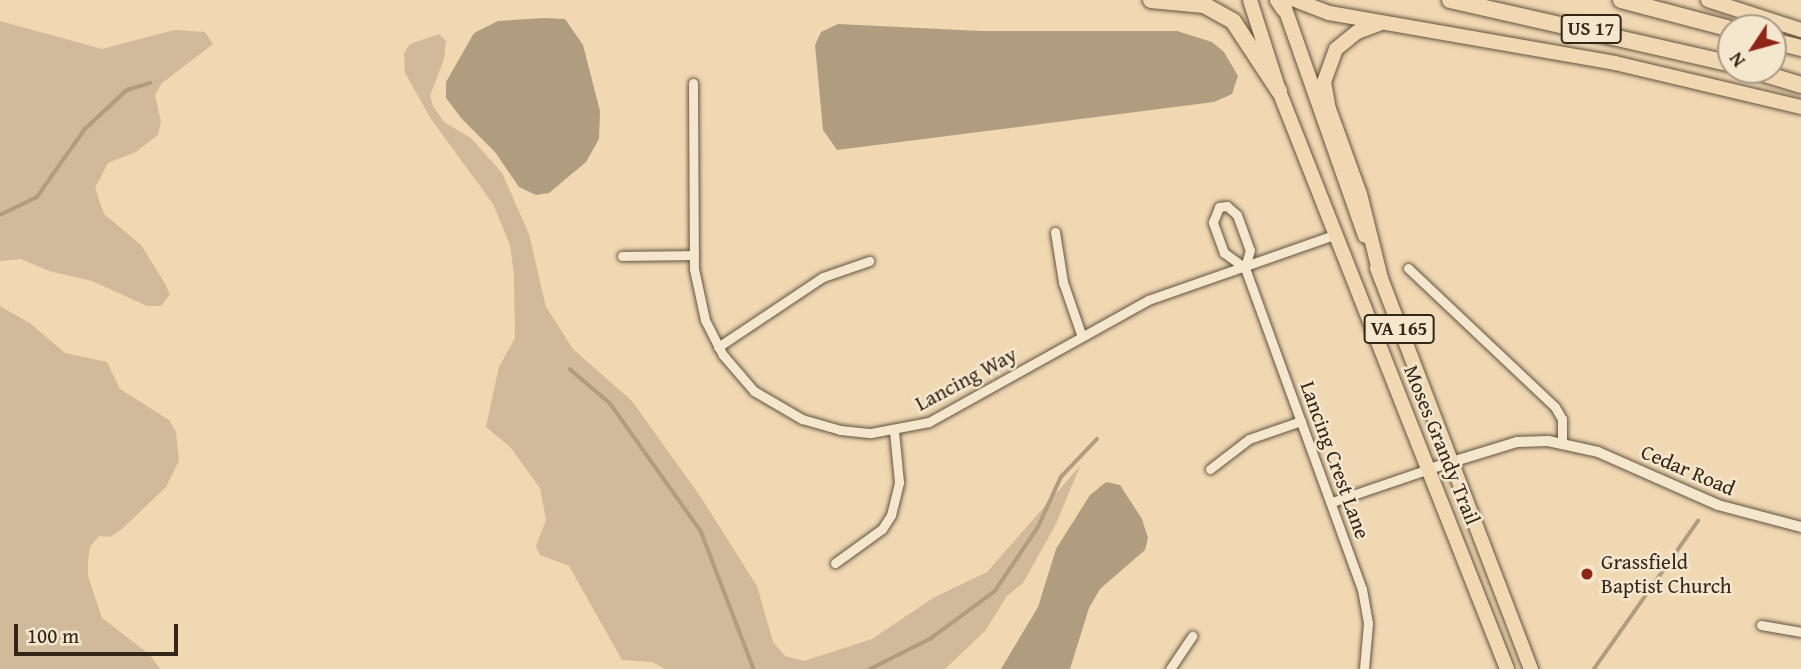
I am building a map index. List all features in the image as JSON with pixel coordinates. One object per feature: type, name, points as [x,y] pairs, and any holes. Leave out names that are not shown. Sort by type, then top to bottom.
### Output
[{"type":"highway","points":[[1151,0],[1204,5],[1233,21],[1279,91]]},
{"type":"highway","name":"US 17","points":[[1450,0],[1717,61]]},
{"type":"highway","name":"US 17","points":[[1621,0],[1717,25]]},
{"type":"main road","name":"Moses Grandy Trail","points":[[1250,0],[1279,91],[1334,235],[1507,669]]},
{"type":"main road","points":[[1708,0],[1801,30]]},
{"type":"main road","name":"Moses Grandy Trail","points":[[1285,2],[1448,463],[1531,669]]},
{"type":"main road","points":[[1285,2],[1318,11],[1615,63],[1801,107]]},
{"type":"main road","points":[[1381,278],[1360,194],[1329,109],[1324,82],[1331,59],[1349,37],[1365,27],[1391,24]]},
{"type":"street","name":"Lancing Way","points":[[693,83],[694,255],[701,304],[718,346],[754,391],[802,419],[841,430],[894,431],[945,415],[1081,334],[1148,300],[1334,235]]},
{"type":"street","points":[[1227,206],[1237,215],[1250,250],[1245,268],[1224,253],[1213,222],[1219,207],[1227,206]]},
{"type":"street","points":[[1055,232],[1063,282],[1081,334]]},
{"type":"street","points":[[622,256],[694,255]]},
{"type":"street","points":[[718,346],[823,277],[869,261]]},
{"type":"street","name":"Lancing Crest Lane","points":[[1245,268],[1332,502],[1366,607],[1364,669]]},
{"type":"street","points":[[1408,268],[1555,407],[1562,419],[1562,444]]},
{"type":"street","points":[[1210,469],[1249,439],[1301,421]]},
{"type":"street","points":[[835,563],[882,529],[891,515],[899,482],[894,431]]},
{"type":"street","name":"Cedar Road","points":[[1429,469],[1517,443],[1562,444],[1598,452],[1718,505],[1801,527]]},
{"type":"street","points":[[1332,502],[1429,469]]},
{"type":"street","points":[[1761,625],[1801,632]]},
{"type":"street","points":[[1170,669],[1192,636]]},
{"type":"shaded area","points":[[565,19],[583,45],[600,111],[599,139],[586,162],[549,193],[536,195],[519,187],[495,152],[462,119],[446,98],[446,82],[474,33],[498,21]]},
{"type":"shaded area","points":[[0,21],[102,49],[174,30],[205,32],[213,44],[162,83],[155,95],[161,122],[158,135],[136,152],[108,163],[95,188],[104,214],[141,245],[164,282],[170,294],[161,306],[147,306],[92,281],[49,271],[21,259],[0,261]]},
{"type":"shaded area","points":[[838,24],[981,31],[1177,31],[1212,42],[1224,52],[1238,76],[1232,94],[1214,102],[837,150],[823,130],[815,45],[821,32]]},
{"type":"shaded area","points":[[439,34],[446,41],[444,59],[430,96],[433,106],[444,122],[471,138],[502,173],[529,234],[546,307],[573,349],[632,401],[700,496],[757,586],[773,642],[785,656],[804,661],[872,639],[933,598],[987,572],[1080,466],[1056,524],[1023,583],[1007,596],[985,631],[945,669],[665,669],[652,662],[622,660],[569,566],[540,555],[536,546],[546,520],[540,488],[510,447],[486,427],[499,367],[515,338],[514,275],[510,245],[493,204],[431,119],[405,73],[404,53],[410,44]]},
{"type":"shaded area","points":[[0,306],[31,324],[65,353],[107,362],[120,389],[169,420],[176,432],[179,461],[166,487],[122,529],[110,537],[99,536],[90,547],[88,561],[88,576],[102,618],[149,654],[160,669],[0,669]]},
{"type":"shaded area","points":[[1106,482],[1120,485],[1142,519],[1148,538],[1145,550],[1100,589],[1089,608],[1070,669],[1001,669],[1038,607],[1056,549],[1090,495]]},
{"type":"waterway","points":[[0,215],[37,197],[85,129],[127,90],[150,83]]},
{"type":"waterway","points":[[570,369],[610,403],[701,531],[754,669]]},
{"type":"waterway","points":[[870,669],[930,639],[995,591],[1038,527],[1061,477],[1097,439]]},
{"type":"waterway","points":[[1594,669],[1698,521]]},
{"type":"place","name":"Grassfield Baptist Church","points":[[1587,574]]}]
